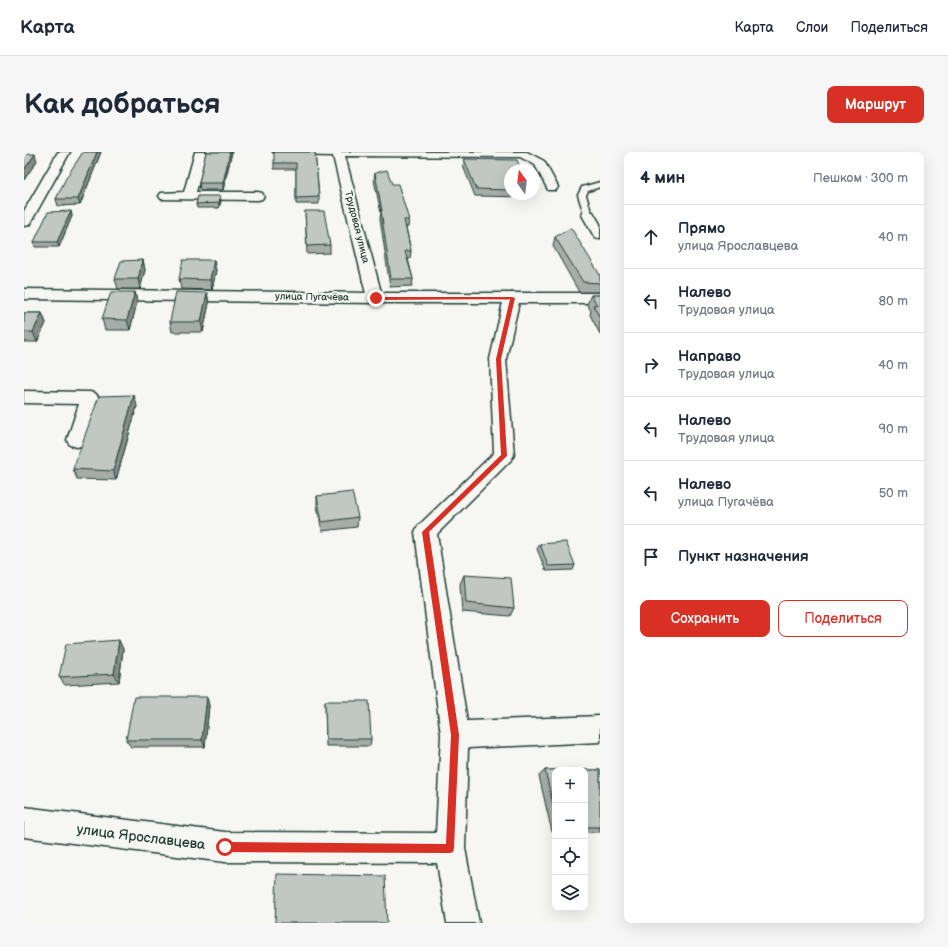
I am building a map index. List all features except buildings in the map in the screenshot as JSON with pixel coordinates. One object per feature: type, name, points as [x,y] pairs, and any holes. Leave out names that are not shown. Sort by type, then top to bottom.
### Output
[{"type":"street","points":[[24,222],[64,152]]},
{"type":"street","points":[[189,196],[201,152]]},
{"type":"street","points":[[279,152],[522,154],[540,163],[552,187]]},
{"type":"street","name":"Трудовая улица","points":[[338,152],[377,299]]},
{"type":"street","points":[[165,196],[258,196]]},
{"type":"street","points":[[588,215],[600,235]]},
{"type":"street","name":"улица Пугачёва","points":[[24,294],[377,299],[600,298]]},
{"type":"street","points":[[463,923],[450,848],[455,735],[426,532],[504,456],[498,359],[512,298]]},
{"type":"street","points":[[24,397],[90,398],[77,440]]},
{"type":"street","points":[[455,735],[600,729]]},
{"type":"street","name":"улица Ярославцева","points":[[24,822],[225,847],[450,848]]},
{"type":"lane","points":[[588,215],[582,195],[585,189],[600,184]]},
{"type":"route","points":[[225,847],[450,848],[455,735],[426,532],[504,456],[498,359],[512,298],[376,298]]}]
